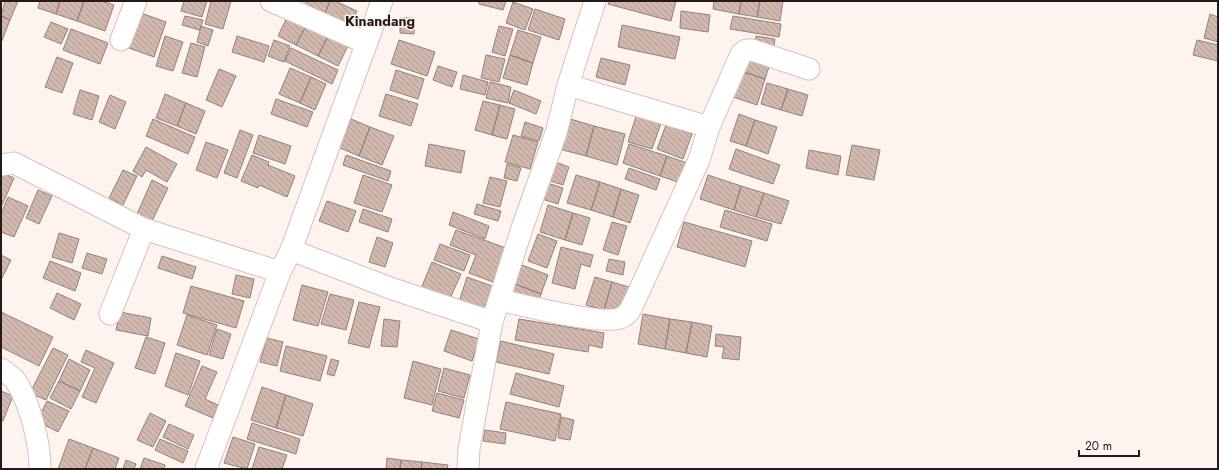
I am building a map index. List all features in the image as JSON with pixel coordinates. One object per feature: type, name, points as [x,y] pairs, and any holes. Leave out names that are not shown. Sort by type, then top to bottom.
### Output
[{"type":"street","points":[[121,40],[136,1]]},
{"type":"street","points":[[271,1],[366,43]]},
{"type":"street","points":[[206,469],[280,272],[291,250],[382,1]]},
{"type":"street","points":[[468,469],[470,449],[492,322],[522,228],[556,133],[568,85],[595,1]]},
{"type":"street","points":[[500,300],[602,320],[622,318],[628,313],[635,300],[663,240],[698,160],[709,127],[741,54],[746,50],[752,50],[809,69]]},
{"type":"street","points":[[568,85],[709,127]]},
{"type":"street","points":[[1,165],[14,163],[144,229],[280,272]]},
{"type":"street","points":[[110,314],[144,229]]},
{"type":"street","points":[[291,250],[390,288],[492,322]]},
{"type":"street","points":[[1,368],[15,380],[27,404],[34,424],[40,469]]},
{"type":"building","points":[[5,1],[18,1],[10,20],[1,16]]},
{"type":"building","points":[[40,1],[60,1],[56,14],[38,8]]},
{"type":"building","points":[[60,1],[84,1],[77,21],[56,14]]},
{"type":"building","points":[[84,1],[102,1],[114,5],[105,31],[77,21]]},
{"type":"building","points":[[184,1],[207,1],[202,17],[181,11]]},
{"type":"building","points":[[211,1],[231,1],[223,29],[205,24]]},
{"type":"building","points":[[306,1],[330,1],[323,18],[303,9]]},
{"type":"building","points":[[330,1],[335,1],[357,11],[349,29],[323,18]]},
{"type":"building","points":[[479,1],[506,1],[503,10],[479,4]]},
{"type":"building","points":[[609,1],[676,1],[671,21],[608,4]]},
{"type":"building","points":[[714,1],[741,1],[739,14],[713,9]]},
{"type":"building","points":[[741,1],[760,1],[757,17],[739,14]]},
{"type":"building","points":[[760,1],[783,1],[780,21],[757,17]]},
{"type":"building","points":[[513,2],[533,9],[525,30],[506,23]]},
{"type":"building","points":[[535,9],[565,19],[559,40],[528,30]]},
{"type":"building","points":[[290,11],[309,20],[296,45],[278,36]]},
{"type":"building","points":[[681,11],[710,15],[708,32],[680,28]]},
{"type":"building","points":[[141,13],[166,22],[154,57],[129,48]]},
{"type":"building","points":[[1210,14],[1218,17],[1218,42],[1204,38]]},
{"type":"building","points":[[1,16],[10,20],[1,43]]},
{"type":"building","points":[[185,16],[203,20],[200,30],[182,25]]},
{"type":"building","points":[[733,16],[781,24],[779,37],[730,29]]},
{"type":"building","points":[[400,18],[414,18],[414,34],[400,33]]},
{"type":"building","points":[[309,20],[330,32],[318,56],[296,45]]},
{"type":"building","points":[[51,22],[68,29],[61,44],[44,37]]},
{"type":"building","points":[[622,25],[680,37],[675,59],[618,47]]},
{"type":"building","points":[[201,26],[213,30],[208,46],[197,42]]},
{"type":"building","points":[[499,26],[513,29],[505,56],[492,52]]},
{"type":"building","points":[[71,29],[108,43],[100,64],[63,50]]},
{"type":"building","points":[[518,30],[541,37],[533,63],[510,55]]},
{"type":"building","points":[[330,32],[350,42],[338,66],[318,56]]},
{"type":"building","points":[[165,36],[183,42],[173,71],[156,66]]},
{"type":"building","points":[[237,36],[269,46],[264,62],[232,52]]},
{"type":"building","points":[[756,36],[775,39],[773,51],[755,48]]},
{"type":"building","points":[[274,40],[290,46],[284,62],[268,56]]},
{"type":"building","points":[[399,40],[435,52],[427,76],[391,64]]},
{"type":"building","points":[[1197,40],[1218,45],[1218,61],[1193,55]]},
{"type":"building","points":[[191,43],[205,47],[197,77],[182,73]]},
{"type":"building","points":[[291,48],[338,70],[332,84],[285,61]]},
{"type":"building","points":[[486,55],[505,59],[499,82],[481,78]]},
{"type":"building","points":[[510,55],[533,63],[527,85],[503,78]]},
{"type":"building","points":[[743,56],[770,64],[765,79],[738,70]]},
{"type":"building","points":[[57,57],[73,63],[62,93],[45,87]]},
{"type":"building","points":[[601,58],[630,65],[625,85],[596,77]]},
{"type":"building","points":[[438,66],[457,72],[452,87],[433,80]]},
{"type":"building","points":[[290,68],[311,77],[300,103],[279,94]]},
{"type":"building","points":[[219,69],[236,76],[222,107],[206,100]]},
{"type":"building","points":[[396,70],[424,79],[418,99],[390,90]]},
{"type":"building","points":[[738,70],[765,79],[757,105],[730,96]]},
{"type":"building","points":[[463,75],[488,82],[485,95],[460,89]]},
{"type":"building","points":[[311,77],[326,84],[315,110],[300,103]]},
{"type":"building","points":[[490,82],[511,87],[508,103],[486,98]]},
{"type":"building","points":[[767,83],[788,89],[781,110],[761,104]]},
{"type":"building","points":[[788,89],[808,95],[802,116],[781,110]]},
{"type":"building","points":[[80,90],[99,96],[92,120],[73,114]]},
{"type":"building","points":[[514,90],[541,101],[536,114],[509,103]]},
{"type":"building","points":[[165,94],[186,103],[177,126],[156,118]]},
{"type":"building","points":[[386,94],[418,104],[411,126],[379,116]]},
{"type":"building","points":[[110,95],[126,102],[115,129],[99,122]]},
{"type":"building","points":[[276,99],[313,112],[307,127],[271,114]]},
{"type":"building","points":[[483,101],[500,105],[492,135],[475,130]]},
{"type":"building","points":[[186,103],[205,111],[196,134],[177,126]]},
{"type":"building","points":[[500,105],[515,109],[507,139],[492,135]]},
{"type":"building","points":[[637,113],[662,120],[652,149],[628,142]]},
{"type":"building","points":[[739,114],[755,120],[746,146],[730,141]]},
{"type":"building","points":[[567,118],[594,126],[586,156],[559,149]]},
{"type":"building","points":[[153,119],[195,137],[188,154],[146,136]]},
{"type":"building","points":[[351,119],[370,127],[359,156],[340,148]]},
{"type":"building","points":[[755,120],[777,127],[768,154],[746,146]]},
{"type":"building","points":[[525,122],[543,128],[539,141],[521,136]]},
{"type":"building","points":[[666,125],[692,134],[683,159],[657,149]]},
{"type":"building","points":[[594,126],[625,134],[617,165],[586,156]]},
{"type":"building","points":[[370,127],[394,136],[382,165],[359,156]]},
{"type":"building","points":[[240,130],[253,135],[237,178],[224,173]]},
{"type":"building","points":[[259,135],[291,146],[285,164],[253,153]]},
{"type":"building","points":[[513,135],[538,142],[530,169],[505,162]]},
{"type":"building","points":[[206,142],[228,150],[217,178],[196,170]]},
{"type":"building","points":[[429,144],[465,151],[461,173],[425,166]]},
{"type":"building","points":[[629,144],[667,156],[660,176],[623,163]]},
{"type":"building","points":[[852,145],[880,150],[874,180],[846,175]]},
{"type":"building","points":[[146,147],[177,164],[167,182],[146,170],[142,177],[133,171]]},
{"type":"building","points":[[736,149],[780,165],[773,184],[729,169]]},
{"type":"building","points":[[809,150],[841,156],[838,175],[806,168]]},
{"type":"building","points":[[252,155],[269,162],[268,165],[295,176],[287,197],[259,185],[258,188],[241,181]]},
{"type":"building","points":[[346,155],[391,171],[388,181],[343,165]]},
{"type":"building","points":[[667,156],[690,164],[684,184],[660,176]]},
{"type":"building","points":[[550,160],[569,167],[563,185],[544,179]]},
{"type":"building","points":[[507,164],[521,168],[517,181],[504,178]]},
{"type":"building","points":[[629,168],[660,179],[656,190],[625,179]]},
{"type":"building","points":[[123,170],[137,176],[123,205],[109,198]]},
{"type":"building","points":[[1,172],[14,178],[2,205],[1,204]]},
{"type":"building","points":[[363,175],[392,185],[382,212],[354,203]]},
{"type":"building","points":[[576,175],[600,182],[591,210],[567,203]]},
{"type":"building","points":[[708,175],[741,186],[734,210],[700,199]]},
{"type":"building","points":[[490,177],[507,181],[500,207],[483,203]]},
{"type":"building","points":[[152,180],[168,188],[152,221],[137,214]]},
{"type":"building","points":[[544,182],[563,188],[558,204],[539,198]]},
{"type":"building","points":[[600,182],[621,189],[613,217],[591,210]]},
{"type":"building","points":[[741,186],[764,193],[756,217],[734,210]]},
{"type":"building","points":[[621,189],[639,195],[630,223],[613,217]]},
{"type":"building","points":[[38,190],[52,196],[39,224],[26,218]]},
{"type":"building","points":[[764,193],[789,201],[781,224],[756,217]]},
{"type":"building","points":[[8,197],[28,206],[14,237],[1,232],[1,214]]},
{"type":"building","points":[[327,201],[356,211],[348,232],[319,221]]},
{"type":"building","points":[[477,204],[501,211],[498,221],[474,214]]},
{"type":"building","points":[[548,205],[573,213],[565,240],[540,232]]},
{"type":"building","points":[[363,209],[392,219],[388,232],[359,222]]},
{"type":"building","points":[[725,210],[772,224],[767,241],[720,227]]},
{"type":"building","points":[[453,212],[489,226],[485,239],[449,225]]},
{"type":"building","points":[[573,213],[590,218],[582,245],[565,240]]},
{"type":"building","points":[[612,222],[627,226],[618,255],[603,250]]},
{"type":"building","points":[[684,222],[752,241],[745,267],[677,247]]},
{"type":"building","points":[[456,230],[506,248],[493,282],[469,273],[476,255],[450,245]]},
{"type":"building","points":[[59,233],[79,239],[72,263],[52,257]]},
{"type":"building","points":[[538,234],[557,241],[547,268],[528,261]]},
{"type":"building","points":[[377,237],[393,243],[385,267],[369,262]]},
{"type":"building","points":[[440,244],[470,255],[464,271],[434,260]]},
{"type":"building","points":[[561,247],[593,255],[590,267],[581,264],[575,289],[552,283]]},
{"type":"building","points":[[87,253],[107,259],[102,274],[82,268]]},
{"type":"building","points":[[1,255],[11,260],[1,280]]},
{"type":"building","points":[[162,256],[196,267],[192,279],[158,268]]},
{"type":"building","points":[[609,259],[625,262],[623,275],[606,271]]},
{"type":"building","points":[[50,261],[81,273],[75,291],[43,278]]},
{"type":"building","points":[[432,262],[461,274],[448,303],[420,291]]},
{"type":"building","points":[[522,265],[548,275],[541,294],[515,284]]},
{"type":"building","points":[[236,275],[254,279],[250,298],[232,294]]},
{"type":"building","points":[[467,277],[492,286],[484,310],[459,302]]},
{"type":"building","points":[[595,277],[612,282],[604,310],[586,305]]},
{"type":"building","points":[[612,282],[629,287],[620,315],[604,310]]},
{"type":"building","points":[[515,284],[541,294],[536,306],[510,296]]},
{"type":"building","points":[[302,285],[328,292],[318,326],[293,320]]},
{"type":"building","points":[[191,286],[244,301],[236,328],[183,313]]},
{"type":"building","points":[[57,293],[81,304],[74,320],[50,308]]},
{"type":"building","points":[[330,294],[354,300],[346,330],[321,324]]},
{"type":"building","points":[[359,302],[380,307],[369,348],[348,343]]},
{"type":"building","points":[[1,312],[53,337],[39,366],[1,347]]},
{"type":"building","points":[[120,312],[151,318],[148,336],[116,330]]},
{"type":"building","points":[[643,314],[670,319],[665,349],[638,344]]},
{"type":"building","points":[[187,315],[217,325],[207,355],[177,345]]},
{"type":"building","points":[[384,319],[400,321],[397,347],[381,346]]},
{"type":"building","points":[[519,319],[604,333],[602,348],[589,345],[588,352],[515,340]]},
{"type":"building","points":[[670,319],[692,322],[686,353],[665,349]]},
{"type":"building","points":[[692,322],[712,326],[707,357],[686,353]]},
{"type":"building","points":[[217,329],[231,334],[223,359],[209,355]]},
{"type":"building","points":[[451,330],[479,339],[472,361],[444,351]]},
{"type":"building","points":[[716,334],[741,337],[739,360],[722,358],[724,347],[715,346]]},
{"type":"building","points":[[146,337],[165,343],[155,374],[135,368]]},
{"type":"building","points":[[267,338],[283,342],[277,366],[260,362]]},
{"type":"building","points":[[501,341],[554,354],[549,374],[496,362]]},
{"type":"building","points":[[286,346],[327,356],[320,381],[280,371]]},
{"type":"building","points":[[53,348],[68,355],[46,400],[30,393]]},
{"type":"building","points":[[86,350],[114,363],[96,403],[82,397],[95,368],[81,362]]},
{"type":"building","points":[[176,353],[200,361],[188,395],[165,386]]},
{"type":"building","points":[[69,359],[90,370],[80,391],[59,381]]},
{"type":"building","points":[[331,359],[339,361],[334,376],[327,374]]},
{"type":"building","points":[[413,361],[441,369],[432,405],[404,398]]},
{"type":"building","points":[[202,366],[217,372],[205,399],[218,405],[213,418],[185,406]]},
{"type":"building","points":[[444,368],[470,375],[464,398],[438,391]]},
{"type":"building","points":[[516,373],[564,386],[559,407],[510,394]]},
{"type":"building","points":[[59,381],[80,391],[71,409],[50,398]]},
{"type":"building","points":[[262,387],[286,395],[276,428],[251,420]]},
{"type":"building","points":[[1,391],[13,396],[3,421],[1,420]]},
{"type":"building","points":[[437,393],[464,400],[459,418],[432,411]]},
{"type":"building","points":[[286,395],[313,404],[303,436],[276,428]]},
{"type":"building","points":[[47,401],[69,411],[58,432],[37,421]]},
{"type":"building","points":[[506,402],[561,414],[555,441],[500,429]]},
{"type":"building","points":[[150,413],[166,421],[153,447],[137,440]]},
{"type":"building","points":[[561,417],[574,420],[570,440],[558,438]]},
{"type":"building","points":[[252,423],[300,439],[296,454],[247,439]]},
{"type":"building","points":[[169,424],[194,435],[188,449],[163,437]]},
{"type":"building","points":[[485,430],[506,433],[505,444],[483,441]]},
{"type":"building","points":[[233,437],[255,444],[247,469],[224,463]]},
{"type":"building","points":[[69,439],[93,448],[85,469],[58,469]]},
{"type":"building","points":[[160,439],[188,451],[183,463],[155,450]]},
{"type":"building","points":[[259,447],[287,455],[282,469],[252,469]]},
{"type":"building","points":[[93,448],[119,458],[115,469],[85,469]]},
{"type":"building","points":[[144,458],[165,465],[164,469],[140,469]]},
{"type":"building","points":[[387,458],[401,460],[400,469],[386,469]]},
{"type":"building","points":[[126,460],[136,464],[134,469],[123,469]]},
{"type":"building","points":[[401,460],[422,462],[421,469],[400,469]]},
{"type":"building","points":[[422,462],[448,465],[447,469],[421,469]]},
{"type":"district","name":"Kinandang","points":[[380,21]]}]
